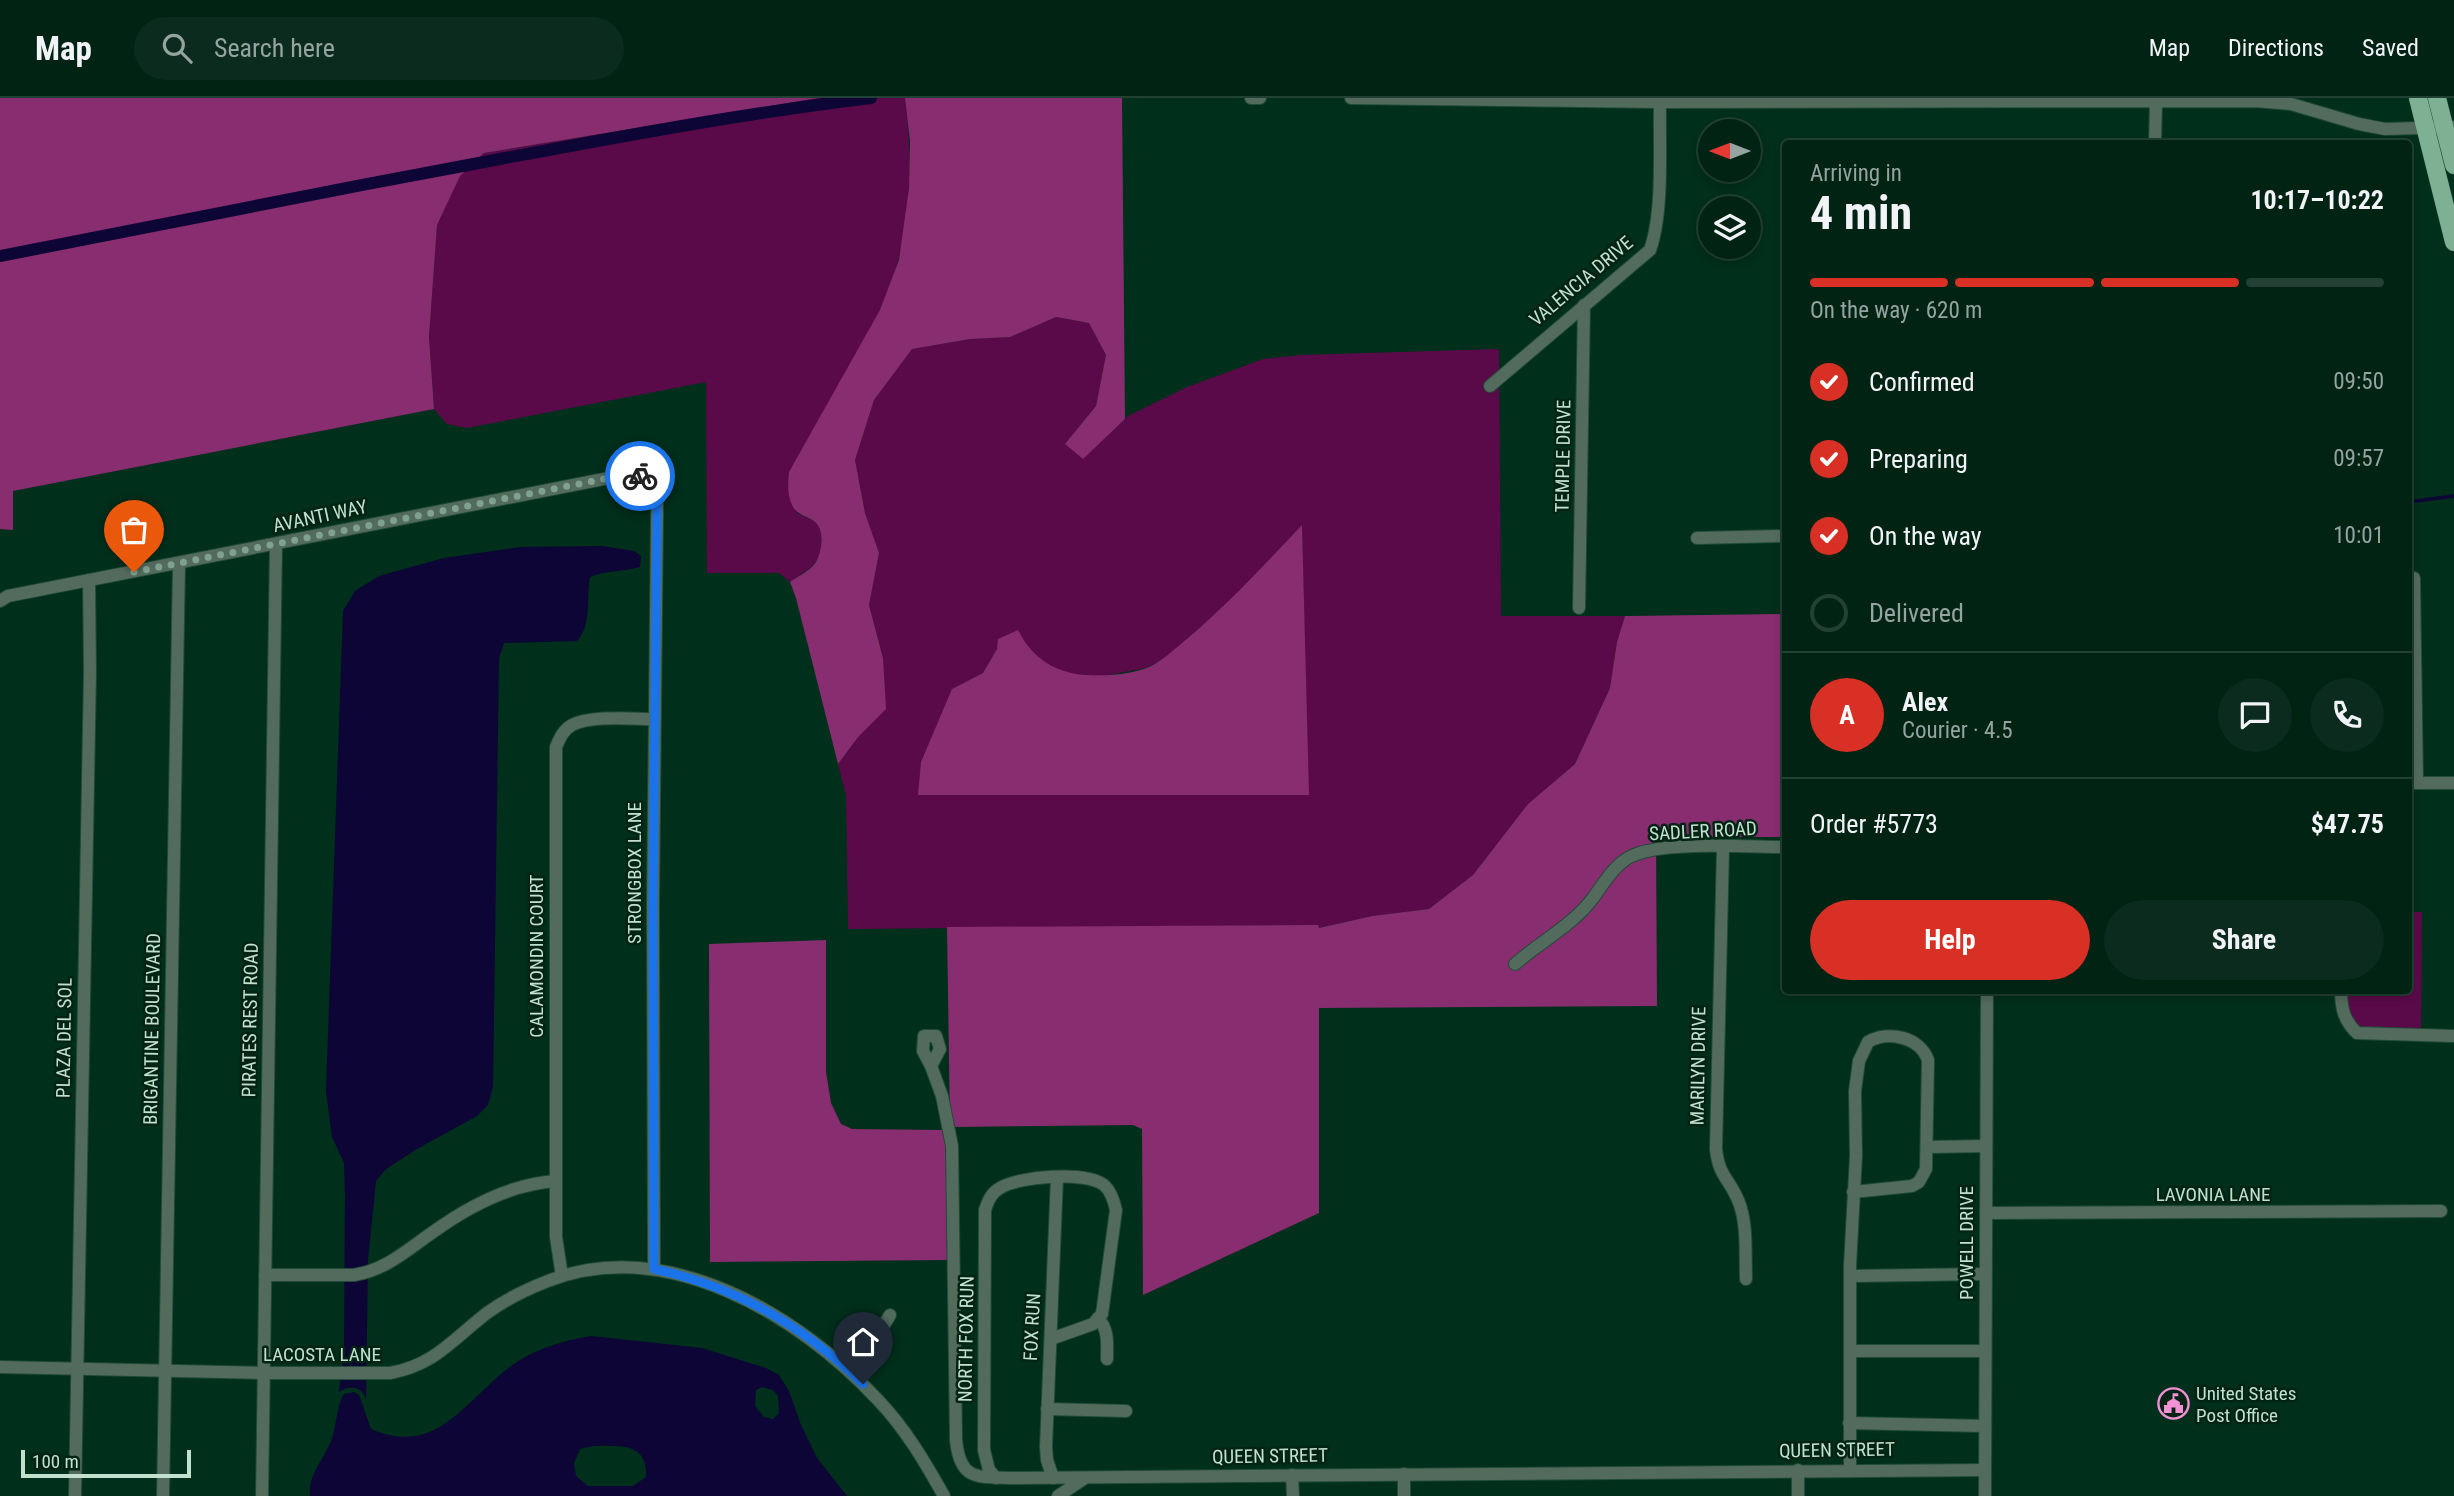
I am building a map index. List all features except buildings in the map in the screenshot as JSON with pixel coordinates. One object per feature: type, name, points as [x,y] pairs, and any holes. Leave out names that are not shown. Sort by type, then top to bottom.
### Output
[{"type":"main road","points":[[2418,98],[2441,127],[2454,165]]},
{"type":"main road","points":[[2437,98],[2454,242]]},
{"type":"street","points":[[1251,98],[1259,98]]},
{"type":"street","points":[[1351,98],[1660,102],[2255,101],[2291,104],[2359,124],[2385,128],[2441,127]]},
{"type":"street","points":[[2155,140],[2156,101]]},
{"type":"street","name":"VALENCIA DRIVE","points":[[1490,386],[1650,250],[1657,211],[1660,102]]},
{"type":"street","name":"TEMPLE DRIVE","points":[[1579,608],[1584,305]]},
{"type":"street","name":"AVANTI WAY","points":[[0,601],[8,596],[624,475],[636,475],[648,480]]},
{"type":"street","name":"STRONGBOX LANE","points":[[648,480],[657,499],[654,719],[654,1269]]},
{"type":"street","points":[[1697,538],[1782,536]]},
{"type":"street","name":"PIRATES REST ROAD","points":[[262,1496],[276,544]]},
{"type":"street","name":"BRIGANTINE BOULEVARD","points":[[163,1496],[179,563]]},
{"type":"street","points":[[2414,578],[2412,783],[2454,783]]},
{"type":"street","name":"PLAZA DEL SOL","points":[[75,1496],[90,686],[89,580]]},
{"type":"street","name":"CALAMONDIN COURT","points":[[562,1276],[557,1251],[555,1181],[556,747],[562,733],[573,725],[587,721],[654,719]]},
{"type":"street","name":"MARILYN DRIVE","points":[[1723,847],[1716,1149],[1718,1164],[1739,1202],[1742,1214],[1746,1279]]},
{"type":"street","name":"SADLER ROAD","points":[[1515,964],[1573,920],[1617,868],[1632,856],[1661,849],[1782,847]]},
{"type":"street","name":"POWELL DRIVE","points":[[1985,1496],[1987,994]]},
{"type":"street","points":[[2341,994],[2347,1024],[2357,1033],[2454,1036]]},
{"type":"street","points":[[1850,1469],[1850,1276],[1853,1192],[1856,1156],[1856,1077],[1864,1048],[1876,1037],[1885,1035],[1909,1040],[1923,1048],[1928,1060],[1926,1169],[1919,1182],[1901,1188],[1853,1192]]},
{"type":"street","name":"QUEEN STREET","points":[[931,1066],[942,1096],[952,1146],[958,1461],[966,1471],[996,1478],[1085,1478],[1850,1469],[1985,1470]]},
{"type":"street","points":[[1927,1147],[1986,1146]]},
{"type":"street","points":[[1051,1339],[1093,1324],[1101,1314],[1116,1210],[1113,1198],[1104,1186],[1092,1179],[1057,1177]]},
{"type":"street","name":"NORTH FOX RUN","points":[[996,1478],[989,1470],[984,1450],[985,1210],[989,1199],[1001,1187],[1057,1177]]},
{"type":"street","name":"FOX RUN","points":[[1053,1478],[1046,1460],[1057,1177]]},
{"type":"street","points":[[265,1275],[368,1273],[398,1258],[446,1223],[484,1201],[536,1182],[555,1181]]},
{"type":"street","name":"LAVONIA LANE","points":[[1986,1213],[2441,1211]]},
{"type":"street","name":"LACOSTA LANE","points":[[0,1367],[375,1374],[408,1370],[441,1353],[488,1313],[508,1300],[562,1276],[597,1270],[654,1269],[718,1287],[777,1315],[824,1348],[879,1400],[928,1466],[944,1496]]},
{"type":"street","points":[[1850,1276],[1985,1274]]},
{"type":"street","points":[[847,1369],[878,1335],[890,1315]]},
{"type":"street","points":[[1098,1318],[1105,1325],[1107,1333],[1107,1359]]},
{"type":"street","points":[[1850,1351],[1985,1351]]},
{"type":"street","points":[[1047,1409],[1126,1411]]},
{"type":"street","points":[[1849,1423],[1985,1426]]},
{"type":"street","points":[[1798,1470],[1798,1496]]},
{"type":"street","points":[[1404,1474],[1404,1496]]},
{"type":"street","points":[[1292,1475],[1293,1496]]},
{"type":"street","points":[[1058,1496],[1085,1478]]},
{"type":"shaded area","points":[[0,98],[818,98],[484,153],[460,176],[437,225],[429,337],[434,409],[13,491],[13,530],[0,529]]},
{"type":"shaded area","points":[[818,98],[905,98],[909,179],[904,233],[890,286],[880,311],[859,348],[797,513],[816,522],[821,531],[821,552],[813,566],[790,582],[779,573],[707,573],[706,382],[467,428],[447,424],[434,409],[429,337],[437,225],[459,176],[484,153]]},
{"type":"shaded area","points":[[905,98],[1122,98],[1125,419],[1083,459],[1065,444],[1096,406],[1106,355],[1089,323],[1056,317],[1010,337],[970,339],[912,349],[874,400],[855,460],[865,513],[879,553],[869,605],[883,658],[886,709],[859,736],[838,764],[790,582],[816,562],[820,550],[820,530],[814,521],[799,513],[792,505],[789,472],[880,310],[899,260],[909,188],[910,141]]},
{"type":"shaded area","points":[[1056,317],[1089,323],[1106,355],[1096,406],[1065,444],[1083,458],[1128,416],[1187,387],[1263,359],[1301,355],[1499,349],[1501,616],[1625,616],[1617,642],[1610,688],[1575,764],[1528,804],[1473,875],[1429,909],[1372,916],[1318,928],[1318,925],[848,929],[846,795],[838,764],[859,736],[883,658],[869,605],[879,553],[865,513],[855,460],[874,400],[912,349],[970,339],[1010,337]],"holes":[[[1302,527],[1308,795],[952,689],[983,673],[997,649],[1025,644],[1042,661],[1067,674],[1102,676],[1146,668],[1165,658],[1222,609]]]},
{"type":"shaded area","points":[[1302,525],[1309,795],[918,795],[921,762],[952,689],[983,673],[997,649],[998,639],[1018,630],[1037,656],[1055,667],[1075,674],[1108,675],[1144,669],[1162,659],[1203,625]]},
{"type":"shaded area","points":[[602,546],[634,551],[641,556],[640,567],[590,577],[587,619],[577,641],[504,643],[499,658],[493,1087],[488,1105],[477,1116],[417,1149],[386,1169],[376,1181],[368,1260],[366,1399],[358,1389],[347,1388],[339,1392],[344,1352],[344,1163],[332,1137],[326,1091],[343,611],[355,591],[379,576],[444,558],[521,547]]},
{"type":"shaded area","points":[[1782,614],[1782,837],[1656,837],[1657,1006],[1319,1008],[1319,1213],[1143,1295],[1142,1129],[1133,1125],[950,1127],[947,927],[1318,925],[1319,928],[1372,916],[1429,909],[1473,875],[1528,804],[1575,764],[1610,688],[1617,642],[1625,616]]},
{"type":"shaded area","points":[[2412,912],[2422,912],[2421,1031],[2362,1029],[2351,1020],[2346,994],[2412,994]]},
{"type":"shaded area","points":[[826,940],[826,1072],[831,1103],[841,1124],[852,1129],[945,1130],[949,1260],[710,1262],[709,944]]},
{"type":"shaded area","points":[[591,1336],[702,1348],[766,1368],[779,1375],[789,1391],[817,1458],[847,1496],[310,1496],[314,1473],[329,1446],[344,1394],[354,1392],[359,1395],[371,1429],[393,1436],[431,1432],[447,1423],[507,1369],[526,1357],[547,1347]],"holes":[[[762,1387],[773,1390],[778,1396],[779,1413],[773,1419],[764,1417],[755,1406],[756,1390]],[[593,1446],[630,1448],[637,1452],[642,1457],[646,1477],[633,1486],[588,1486],[576,1476],[574,1463],[580,1449]]]},
{"type":"waterway","points":[[0,256],[592,142],[871,98]]},
{"type":"waterway","points":[[2412,501],[2454,496]]},
{"type":"way so far","points":[[134,572],[624,475],[640,476]]},
{"type":"place","name":"United States Post Office","points":[[2173,1404]]},
{"type":"route","points":[[640,476],[648,480],[657,499],[653,904],[654,1269],[676,1273],[718,1287],[777,1315],[824,1348],[863,1384]]}]
